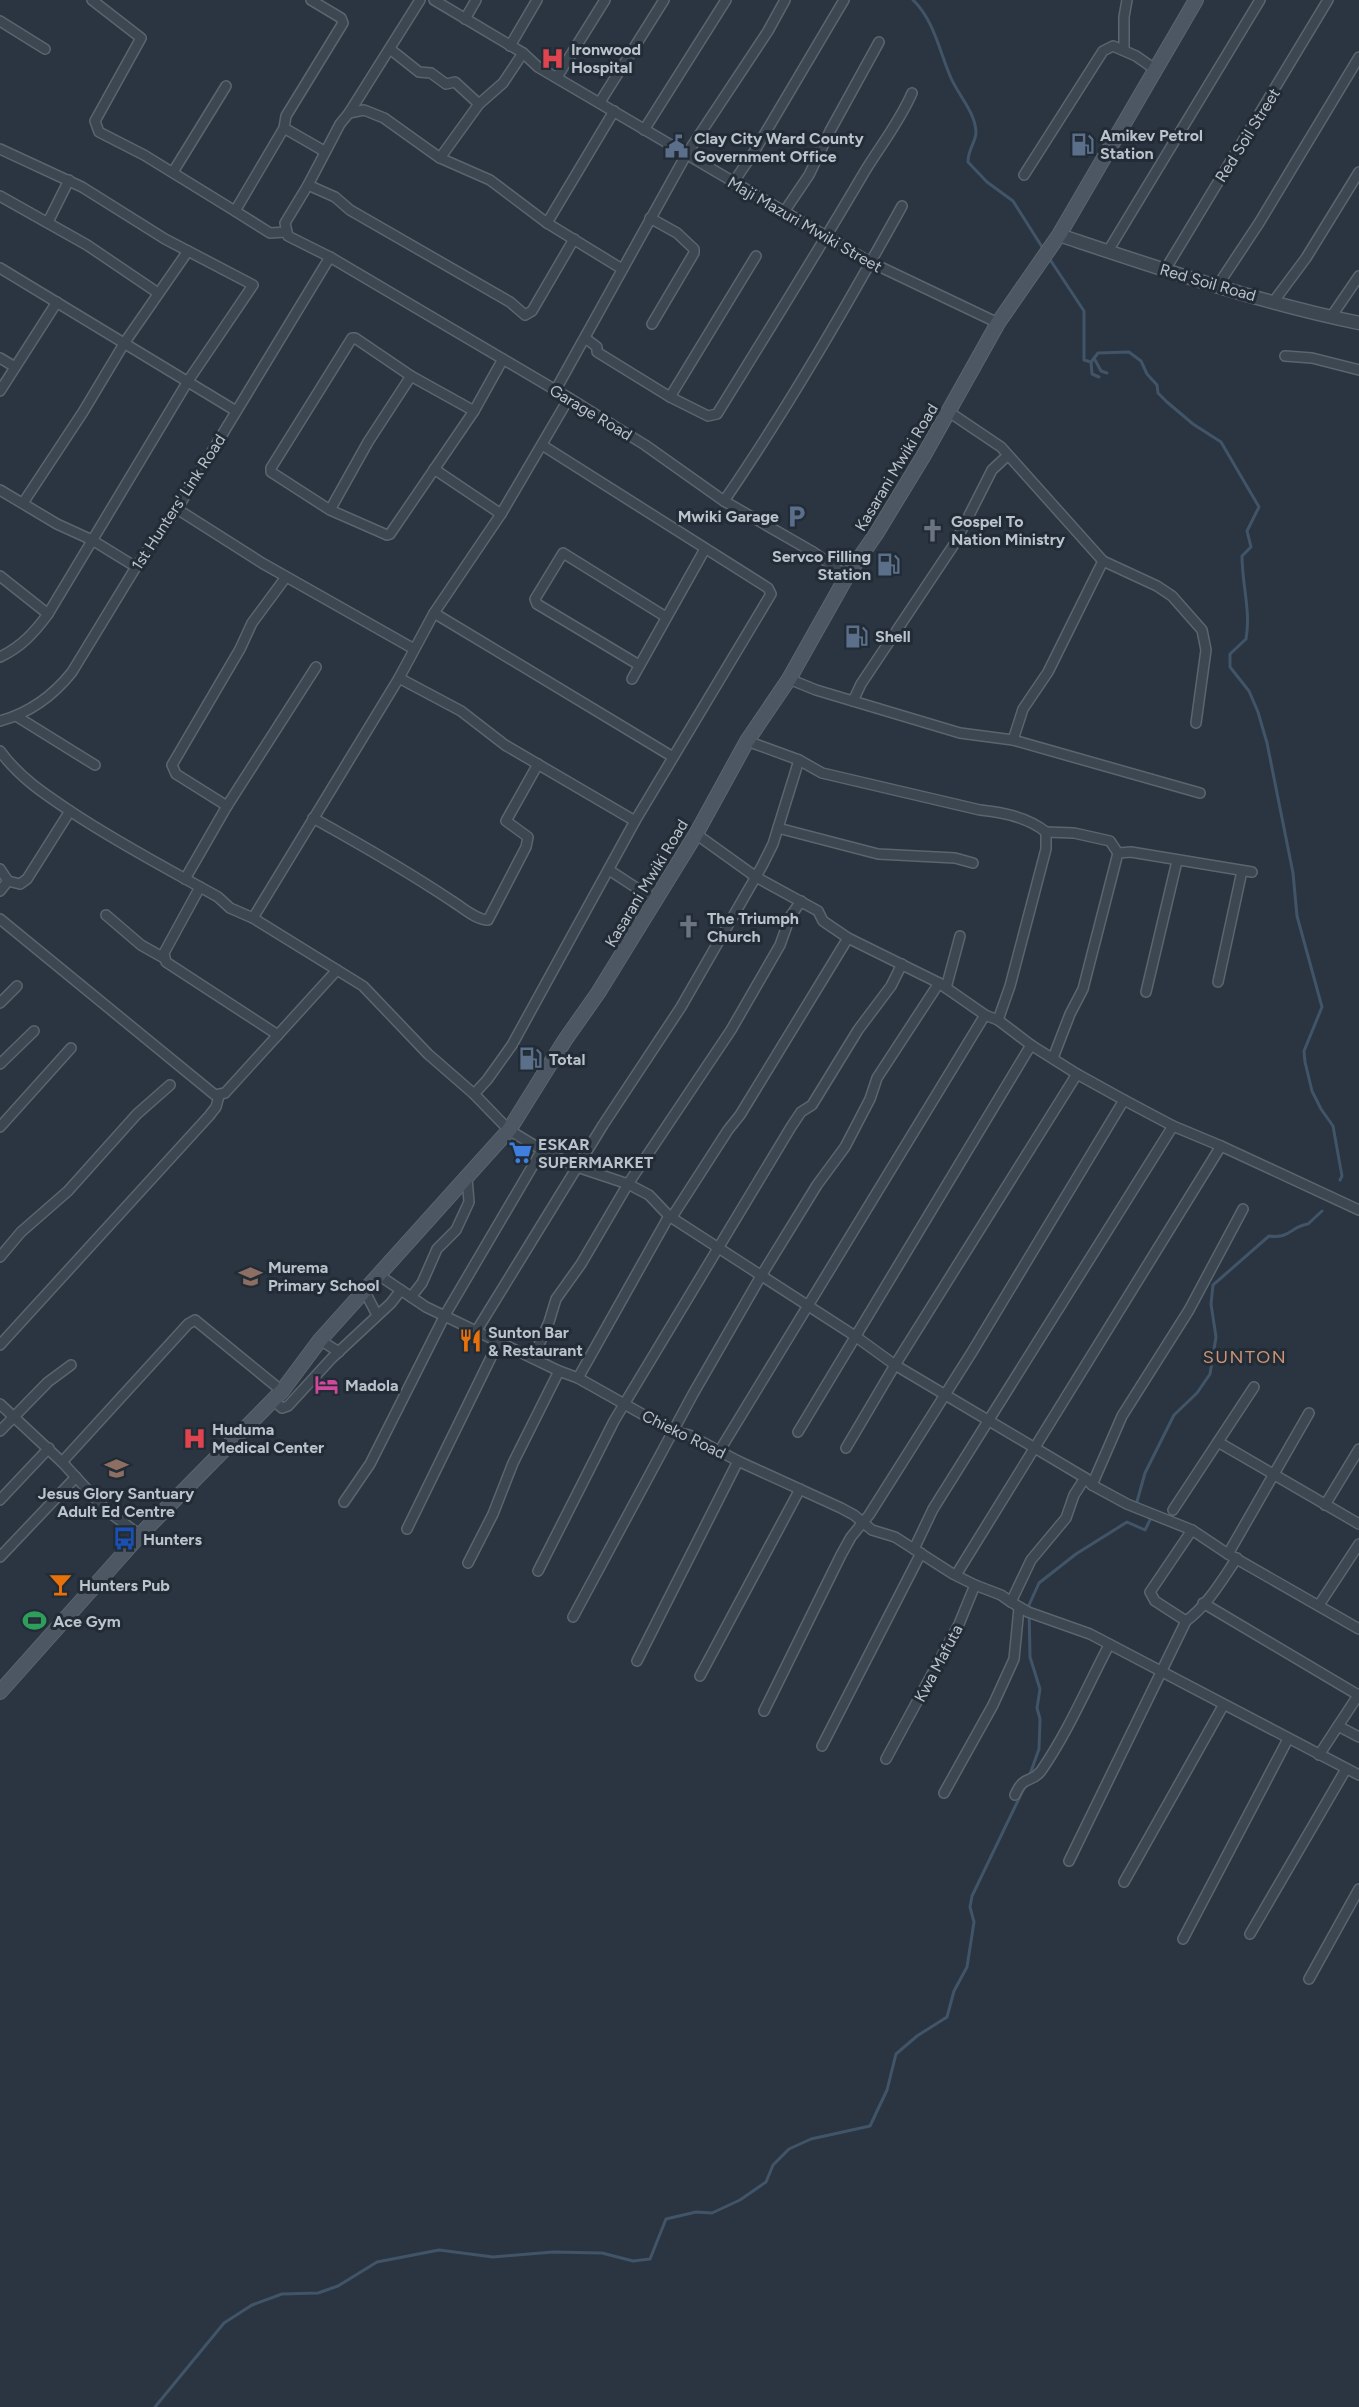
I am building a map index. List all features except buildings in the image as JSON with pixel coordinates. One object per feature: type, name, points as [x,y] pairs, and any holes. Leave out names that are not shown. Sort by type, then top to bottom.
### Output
[{"type":"main road","name":"Kasarani Mwiki Road","points":[[0,1692],[140,1535],[278,1396],[320,1340],[509,1130],[696,834],[747,741],[789,679],[847,576],[876,534],[949,412],[998,323],[1059,234],[1196,0]]},
{"type":"street","name":"Garage Road","points":[[92,0],[141,38],[95,121],[95,127],[99,132],[173,172],[270,233],[286,232],[288,236],[330,257],[503,358],[645,445],[724,501],[813,552],[847,576]]},
{"type":"street","points":[[235,211],[284,128],[286,116],[343,23],[341,18],[311,0]]},
{"type":"street","points":[[286,232],[285,223],[308,185],[324,151],[420,0]]},
{"type":"street","name":"Maji Mazuri Mwiki Street","points":[[434,0],[523,53],[538,67],[870,262],[998,323]]},
{"type":"street","points":[[465,19],[476,0]]},
{"type":"street","points":[[510,46],[537,0]]},
{"type":"street","points":[[557,77],[605,0]]},
{"type":"street","points":[[600,102],[664,0]]},
{"type":"street","points":[[644,130],[726,0]]},
{"type":"street","points":[[555,391],[686,155],[768,31],[785,0]]},
{"type":"street","points":[[733,183],[754,152],[844,0]]},
{"type":"street","points":[[1124,50],[1124,17],[1127,0]]},
{"type":"street","points":[[1107,251],[1260,0]]},
{"type":"street","name":"Red Soil Street","points":[[1165,270],[1328,0]]},
{"type":"street","points":[[0,21],[45,49]]},
{"type":"street","points":[[784,212],[809,175],[879,42]]},
{"type":"street","points":[[1024,175],[1103,51],[1113,46],[1124,50],[1156,70]]},
{"type":"street","points":[[390,49],[419,72],[430,73],[446,84],[455,82],[479,104]]},
{"type":"street","points":[[440,158],[479,104],[503,83],[523,53]]},
{"type":"street","points":[[1218,285],[1259,223],[1359,57]]},
{"type":"street","points":[[173,172],[226,86]]},
{"type":"street","points":[[585,338],[597,347],[597,352],[670,397],[708,416],[717,414],[828,236],[867,168],[903,114],[912,93]]},
{"type":"street","points":[[349,113],[364,110],[384,118],[440,158],[490,180],[547,223],[622,269]]},
{"type":"street","points":[[547,223],[614,111]]},
{"type":"street","points":[[284,128],[324,151]]},
{"type":"street","points":[[0,149],[69,180],[188,251],[253,285],[188,381],[48,614],[33,634],[19,647],[0,657]]},
{"type":"street","points":[[1274,301],[1306,258],[1359,172]]},
{"type":"street","points":[[48,222],[69,180]]},
{"type":"street","points":[[308,185],[335,197],[350,210],[510,302],[525,315],[532,311],[574,239]]},
{"type":"street","points":[[0,196],[87,245],[158,293]]},
{"type":"street","points":[[724,501],[817,358],[902,206]]},
{"type":"street","points":[[650,218],[677,233],[694,249],[694,253],[652,324]]},
{"type":"street","name":"Red Soil Road","points":[[1059,234],[1165,270],[1359,323]]},
{"type":"street","points":[[23,503],[83,412],[125,342],[188,251]]},
{"type":"street","points":[[670,397],[756,256]]},
{"type":"street","name":"1st Hunters' Link Road","points":[[0,721],[16,716],[46,699],[72,672],[136,567],[177,509],[330,257]]},
{"type":"street","points":[[0,268],[236,411]]},
{"type":"street","points":[[1331,317],[1359,276]]},
{"type":"street","points":[[0,391],[57,302]]},
{"type":"street","points":[[474,411],[411,376],[352,338],[270,468],[271,472],[330,510],[384,534],[390,534],[474,411],[503,358]]},
{"type":"street","points":[[1286,356],[1312,358],[1359,370]]},
{"type":"street","points":[[0,358],[15,367]]},
{"type":"street","points":[[330,510],[368,442],[411,376]]},
{"type":"street","points":[[253,918],[399,678],[434,613],[501,514],[569,398]]},
{"type":"street","points":[[949,412],[996,442],[1103,561],[1157,586],[1172,596],[1202,630],[1206,650],[1196,723]]},
{"type":"street","points":[[474,1094],[512,1045],[635,821],[771,594],[768,588],[542,445]]},
{"type":"street","points":[[853,701],[861,684],[955,543],[992,470],[1007,456]]},
{"type":"street","points":[[435,469],[501,514]]},
{"type":"street","points":[[0,490],[57,524],[92,540],[136,567]]},
{"type":"street","points":[[177,509],[286,577],[414,649]]},
{"type":"street","points":[[632,679],[705,549]]},
{"type":"street","points":[[639,665],[537,604],[534,598],[563,553],[666,617]]},
{"type":"street","points":[[1013,740],[1023,709],[1048,672],[1103,561]]},
{"type":"street","points":[[0,576],[48,614]]},
{"type":"street","points":[[227,806],[176,774],[172,765],[240,649],[252,623],[286,577]]},
{"type":"street","points":[[434,613],[673,757]]},
{"type":"street","points":[[185,879],[227,806],[316,668]]},
{"type":"street","points":[[399,678],[461,711],[506,745],[635,821]]},
{"type":"street","points":[[789,679],[816,690],[960,733],[1013,740],[1200,793]]},
{"type":"street","points":[[16,716],[95,765]]},
{"type":"street","points":[[747,741],[799,760],[822,773],[995,811],[1037,824],[1046,832],[1074,833],[1110,841],[1118,853],[1083,989],[1070,1014],[1053,1058]]},
{"type":"street","points":[[0,751],[18,774],[101,832],[218,897],[230,908],[253,918],[363,986],[428,1054],[474,1094],[509,1130],[577,1167],[628,1184],[649,1195],[670,1216],[896,1365],[1127,1504],[1192,1530],[1232,1556],[1359,1629]]},
{"type":"street","points":[[477,1330],[577,1167],[681,1007],[756,877],[773,844],[799,760]]},
{"type":"street","points":[[313,818],[410,873],[481,919],[488,920],[526,847],[528,837],[506,821],[538,764]]},
{"type":"street","points":[[0,869],[8,881],[20,884],[27,879],[70,811]]},
{"type":"street","points":[[778,828],[878,854],[955,858],[973,863]]},
{"type":"street","points":[[998,1020],[1043,860],[1046,832]]},
{"type":"street","points":[[696,834],[756,877],[818,911],[823,921],[848,938],[942,985],[1077,1074],[1173,1126],[1359,1210]]},
{"type":"street","points":[[1118,853],[1131,852],[1247,872],[1218,982]]},
{"type":"street","points":[[1146,992],[1177,861]]},
{"type":"street","points":[[609,870],[655,900]]},
{"type":"street","points":[[0,891],[8,881]]},
{"type":"street","points":[[164,958],[164,953],[200,887]]},
{"type":"street","points":[[533,1358],[549,1322],[556,1299],[581,1264],[628,1184],[731,1030],[780,945],[790,917],[801,901]]},
{"type":"street","points":[[106,915],[141,945],[164,958],[180,973],[278,1035]]},
{"type":"street","points":[[0,919],[219,1096]]},
{"type":"street","points":[[573,1617],[693,1394],[761,1276],[817,1185],[845,1147],[870,1099],[877,1078],[942,985],[960,936]]},
{"type":"street","points":[[578,1378],[670,1216],[740,1115],[848,938]]},
{"type":"street","points":[[538,1570],[614,1422],[717,1248],[790,1127],[801,1112],[812,1105],[858,1030],[891,986],[902,964]]},
{"type":"street","points":[[0,1344],[209,1116],[216,1107],[219,1096],[225,1093],[337,970]]},
{"type":"street","points":[[0,1003],[17,986]]},
{"type":"street","points":[[720,1450],[985,1015]]},
{"type":"street","points":[[0,1064],[34,1031]]},
{"type":"street","points":[[798,1431],[1031,1045]]},
{"type":"street","points":[[0,1127],[71,1048]]},
{"type":"street","points":[[846,1448],[1077,1074]]},
{"type":"street","points":[[0,1257],[21,1232],[68,1191],[137,1114],[170,1085]]},
{"type":"street","points":[[764,1711],[841,1555],[869,1515],[972,1352],[1124,1100]]},
{"type":"street","points":[[822,1746],[918,1551],[933,1509],[1173,1126]]},
{"type":"street","points":[[1221,1146],[956,1575],[1001,1595],[1026,1611],[1090,1634],[1359,1776]]},
{"type":"street","points":[[344,1502],[370,1464],[445,1315],[542,1150]]},
{"type":"street","points":[[411,1297],[422,1283],[437,1249],[456,1230],[470,1202],[467,1178]]},
{"type":"street","points":[[1011,1602],[1031,1560],[1066,1518],[1078,1487],[1088,1481],[1122,1416],[1189,1310],[1243,1209]]},
{"type":"street","name":"Chieko Road","points":[[380,1276],[426,1307],[578,1378],[674,1432],[689,1435],[738,1461],[854,1515],[872,1530],[895,1537],[956,1575]]},
{"type":"street","points":[[62,1462],[188,1324],[195,1320],[278,1396],[285,1408],[401,1290]]},
{"type":"street","points":[[365,1292],[377,1315]]},
{"type":"street","points":[[320,1340],[339,1352]]},
{"type":"street","points":[[407,1529],[499,1341]]},
{"type":"street","points":[[308,1356],[323,1368]]},
{"type":"street","points":[[0,1431],[48,1382],[71,1365]]},
{"type":"street","points":[[468,1563],[493,1514],[513,1463],[559,1371]]},
{"type":"street","points":[[1173,1510],[1254,1387]]},
{"type":"street","points":[[0,1404],[49,1448],[106,1510],[140,1535]]},
{"type":"street","points":[[1069,1860],[1186,1621],[1203,1604],[1232,1556],[1309,1413]]},
{"type":"street","points":[[1218,1442],[1359,1524]]},
{"type":"street","points":[[0,1500],[49,1448]]},
{"type":"street","points":[[1324,1505],[1359,1449]]},
{"type":"street","points":[[637,1660],[738,1461]]},
{"type":"street","points":[[0,1557],[76,1477]]},
{"type":"street","points":[[699,1676],[800,1489]]},
{"type":"street","points":[[1186,1621],[1155,1601],[1150,1592],[1192,1530]]},
{"type":"street","points":[[1319,1605],[1359,1544]]},
{"type":"street","name":"Kwa Mafuta","points":[[886,1759],[959,1624],[975,1585]]},
{"type":"street","points":[[1203,1604],[1359,1695],[1318,1755]]},
{"type":"street","points":[[944,1793],[993,1706],[1014,1659],[1026,1611]]},
{"type":"street","points":[[1015,1795],[1021,1782],[1040,1773],[1075,1713],[1109,1645]]},
{"type":"street","points":[[1124,1882],[1223,1706]]},
{"type":"street","points":[[1338,1726],[1359,1737]]},
{"type":"street","points":[[1183,1939],[1288,1738]]},
{"type":"street","points":[[1250,1935],[1347,1769]]},
{"type":"street","points":[[1309,1979],[1359,1889]]},
{"type":"waterway","points":[[913,0],[926,17],[951,78],[973,118],[976,136],[968,162],[987,182],[1013,201],[1044,250]]},
{"type":"waterway","points":[[1049,258],[1084,311],[1084,360],[1091,362],[1098,353],[1129,352],[1141,361],[1147,374],[1157,385],[1158,393],[1193,424],[1221,442],[1259,507],[1247,531],[1251,547],[1242,556],[1247,608],[1246,639],[1230,654],[1230,667],[1249,691],[1267,743],[1293,873],[1297,916],[1322,1007],[1304,1051],[1305,1062],[1312,1091],[1333,1126],[1342,1176],[1340,1180]]},
{"type":"waterway","points":[[1094,358],[1101,371],[1107,373]]},
{"type":"waterway","points":[[1091,362],[1092,374],[1099,377]]},
{"type":"waterway","points":[[1136,1505],[1145,1473],[1174,1415],[1197,1393],[1210,1374],[1216,1337],[1211,1304],[1213,1285],[1269,1236],[1287,1234],[1308,1224],[1322,1211]]},
{"type":"waterway","points":[[1029,1777],[1039,1749],[1040,1719],[1037,1708],[1040,1689],[1030,1657],[1029,1605],[1039,1583],[1076,1554],[1127,1522],[1145,1530],[1151,1518],[1148,1516]]},
{"type":"waterway","points":[[155,2407],[224,2323],[252,2305],[282,2294],[318,2293],[338,2286],[377,2262],[439,2250],[493,2257],[553,2252],[602,2253],[633,2261],[650,2259],[666,2219],[696,2212],[712,2213],[740,2200],[766,2182],[773,2165],[789,2149],[811,2139],[870,2126],[887,2090],[896,2054],[917,2036],[947,2017],[954,1991],[967,1967],[974,1922],[970,1907],[972,1896],[1025,1786]]},
{"type":"place","name":"Ironwood Hospital","points":[[553,58]]},
{"type":"place","name":"Amikev Petrol Station","points":[[1082,144]]},
{"type":"place","name":"Clay City Ward County Government Office","points":[[676,147]]},
{"type":"place","name":"Mwiki Garage","points":[[797,516]]},
{"type":"place","name":"Gospel To Nation Ministry","points":[[933,530]]},
{"type":"place","name":"Servco Filling Station","points":[[889,565]]},
{"type":"place","name":"Shell","points":[[857,636]]},
{"type":"place","name":"The Triumph Church","points":[[689,927]]},
{"type":"place","name":"Total","points":[[531,1059]]},
{"type":"place","name":"ESKAR SUPERMARKET","points":[[520,1153]]},
{"type":"place","name":"Murema Primary School","points":[[250,1276]]},
{"type":"place","name":"Sunton Bar & Restaurant","points":[[470,1341]]},
{"type":"place","name":"Madola","points":[[327,1385]]},
{"type":"place","name":"Huduma Medical Center","points":[[194,1438]]},
{"type":"place","name":"Jesus Glory Santuary Adult Ed Centre","points":[[116,1468]]},
{"type":"place","name":"Hunters","points":[[125,1539]]},
{"type":"place","name":"Hunters Pub","points":[[61,1585]]},
{"type":"place","name":"Ace Gym","points":[[35,1621]]},
{"type":"district","name":"SUNTON","points":[[1245,1357]]}]
